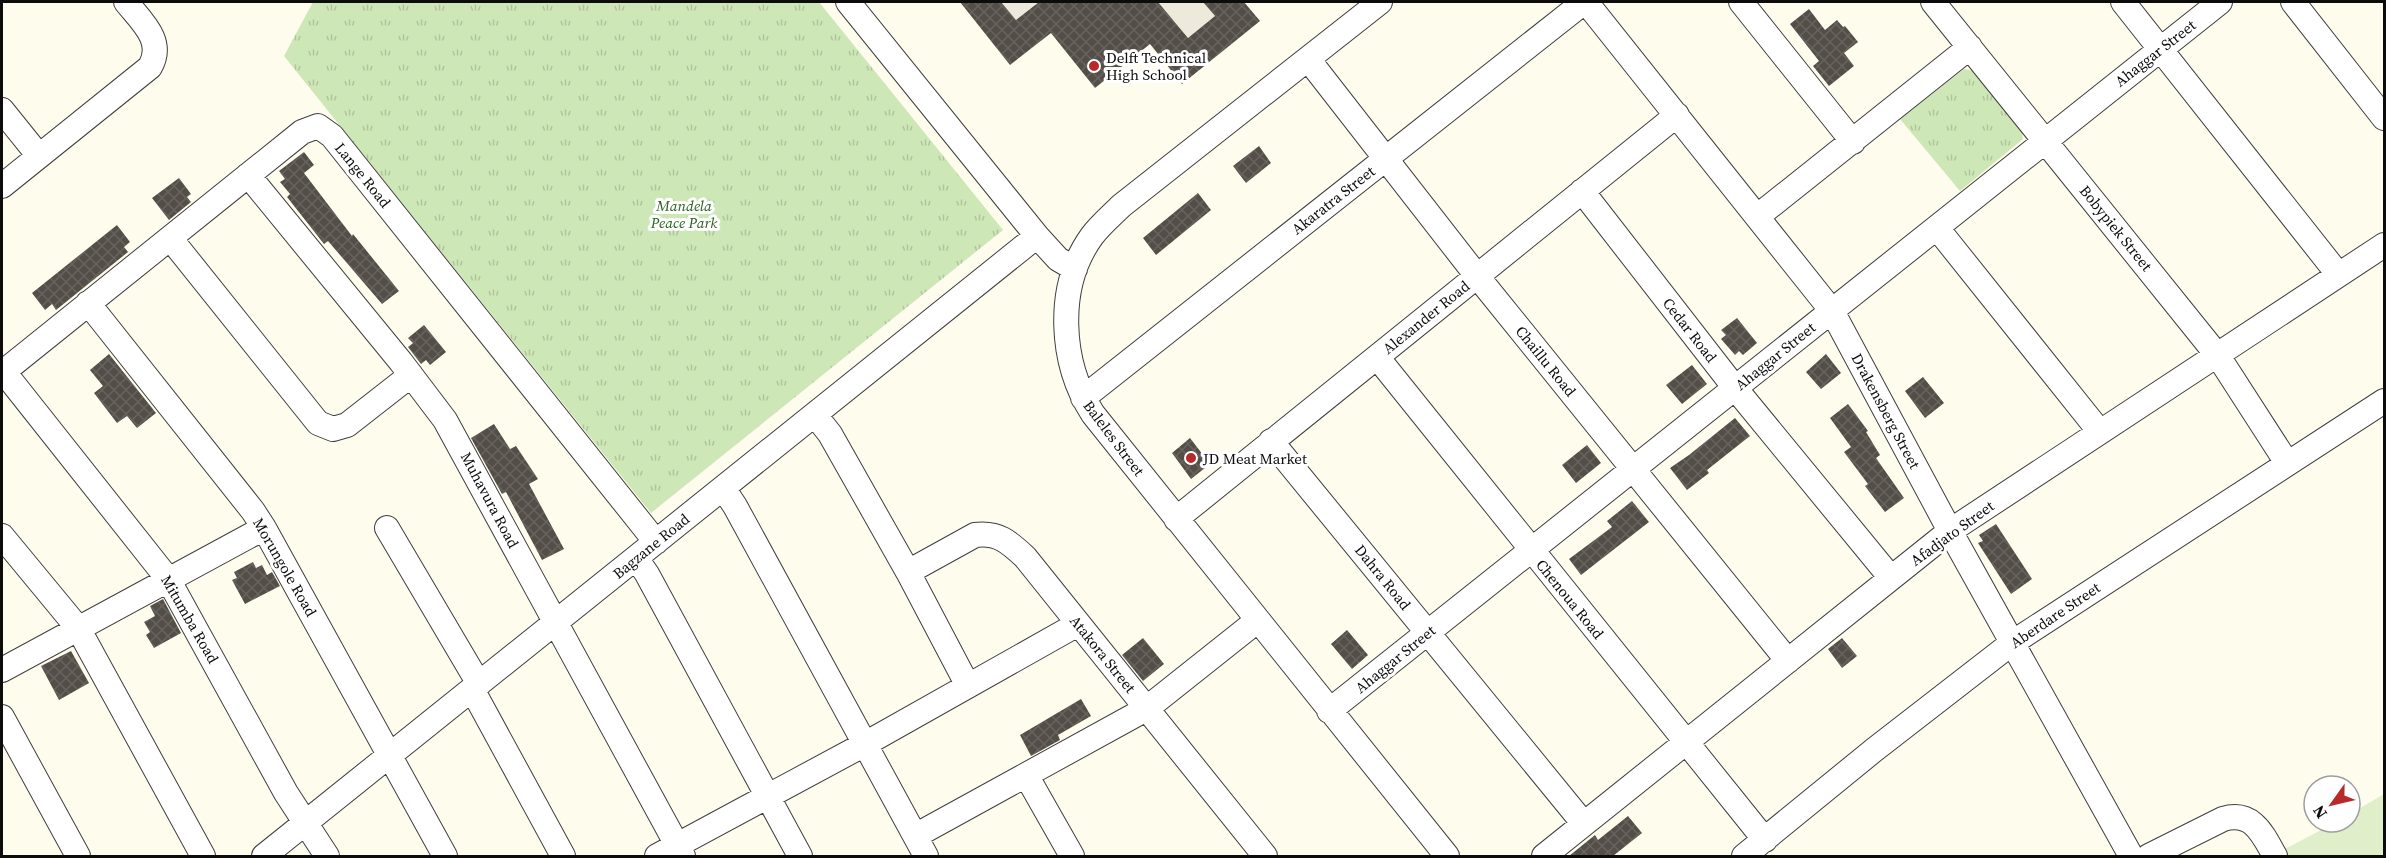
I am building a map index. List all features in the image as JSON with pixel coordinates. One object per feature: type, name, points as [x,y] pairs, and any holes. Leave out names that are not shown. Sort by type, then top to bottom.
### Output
[{"type":"street","points":[[2,186],[150,67],[156,51],[154,38],[126,2]]},
{"type":"street","points":[[848,2],[1037,236],[1058,259],[1075,269]]},
{"type":"street","name":"Baleles Street","points":[[1380,2],[1120,206],[1092,236],[1075,269],[1065,308],[1070,361],[1083,398],[1176,519],[1447,856]]},
{"type":"street","name":"Drakensberg Street","points":[[1585,2],[1832,311],[1950,531],[2131,856]]},
{"type":"street","name":"Akaratra Street","points":[[1083,398],[1585,2]]},
{"type":"street","points":[[1742,2],[1853,142]]},
{"type":"street","name":"Bobypiek Street","points":[[1933,2],[2218,356],[2287,463]]},
{"type":"street","points":[[2123,2],[2338,274]]},
{"type":"street","name":"Ahaggar Street","points":[[1329,711],[2220,2]]},
{"type":"street","points":[[2293,2],[2385,118]]},
{"type":"street","points":[[1758,216],[1970,47]]},
{"type":"street","name":"Chaillu Road","points":[[1308,59],[1477,276],[1788,661]]},
{"type":"street","points":[[2,110],[39,156]]},
{"type":"street","name":"Alexander Road","points":[[1176,519],[1677,115]]},
{"type":"street","name":"Lange Road","points":[[3,372],[302,132],[318,126],[326,130],[656,542]]},
{"type":"street","name":"Muhavura Road","points":[[248,175],[411,375],[459,444],[556,622],[672,853]]},
{"type":"street","name":"Cedar Road","points":[[1582,191],[1735,388],[1892,578]]},
{"type":"street","points":[[1937,228],[2100,432]]},
{"type":"street","name":"Bagzane Road","points":[[264,856],[1037,236]]},
{"type":"street","points":[[171,238],[318,423],[333,429],[347,425],[411,375]]},
{"type":"street","name":"Afadjato Street","points":[[1544,856],[1950,531],[2385,245]]},
{"type":"street","name":"Morungole Road","points":[[88,303],[253,511],[264,528],[444,856]]},
{"type":"street","name":"Chenoua Road","points":[[1377,357],[1765,840]]},
{"type":"street","name":"Mitumba Road","points":[[3,372],[168,579],[286,794],[327,856]]},
{"type":"street","name":"Aberdare Street","points":[[1744,856],[1874,750],[2012,643],[2385,400]]},
{"type":"street","points":[[815,415],[830,434],[908,572],[968,686]]},
{"type":"street","name":"Dahra Road","points":[[1271,441],[1584,824]]},
{"type":"street","points":[[723,488],[735,506],[920,846],[1026,775],[1146,709],[1258,620]]},
{"type":"street","points":[[2,670],[264,528]]},
{"type":"street","points":[[387,528],[476,687],[562,856]]},
{"type":"street","name":"Atakora Street","points":[[908,572],[975,535],[987,533],[1005,538],[1025,557],[1261,855]]},
{"type":"street","points":[[2,536],[78,628],[203,856]]},
{"type":"street","points":[[636,558],[647,574],[800,856]]},
{"type":"street","points":[[672,853],[768,796],[1078,624]]},
{"type":"street","points":[[2,717],[78,856]]},
{"type":"street","points":[[1026,775],[1072,856]]},
{"type":"street","points":[[2149,856],[2223,819],[2235,817],[2254,824],[2275,856]]},
{"type":"green space","name":"Mandela Peace Park","points":[[313,2],[819,2],[1003,230],[651,513],[284,56]]},
{"type":"green space","points":[[1964,69],[1975,71],[2022,130],[2023,139],[1960,191],[1900,119]]},
{"type":"green space","points":[[2384,794],[2384,856],[2289,856],[2285,849],[2313,834],[2362,834],[2362,807]]},
{"type":"shaded area","points":[[1001,2],[1039,2],[1016,20]]},
{"type":"shaded area","points":[[1203,2],[1215,16],[1188,38],[1159,3]]},
{"type":"building","points":[[960,2],[1001,2],[1016,20],[1039,2],[1158,2],[1188,38],[1215,16],[1203,2],[1244,2],[1260,21],[1182,84],[1150,44],[1095,88],[1051,33],[1010,65]]},
{"type":"building","points":[[1809,9],[1825,30],[1837,20],[1858,42],[1844,53],[1854,66],[1829,86],[1813,66],[1819,61],[1790,24]]},
{"type":"building","points":[[1259,146],[1271,163],[1246,183],[1233,166]]},
{"type":"building","points":[[304,152],[314,165],[304,173],[352,236],[353,234],[399,291],[382,304],[328,241],[324,244],[287,197],[290,194],[280,182],[285,179],[279,171]]},
{"type":"building","points":[[179,178],[191,194],[187,197],[191,202],[169,220],[152,198]]},
{"type":"building","points":[[1198,193],[1211,210],[1156,255],[1143,238]]},
{"type":"building","points":[[117,225],[130,242],[124,247],[128,252],[56,310],[52,304],[45,310],[32,293]]},
{"type":"building","points":[[1737,318],[1757,343],[1743,355],[1739,351],[1735,355],[1721,339],[1726,335],[1721,330]]},
{"type":"building","points":[[424,325],[446,352],[430,365],[426,360],[421,364],[408,347],[413,343],[408,338]]},
{"type":"building","points":[[109,354],[156,413],[137,428],[127,416],[117,423],[94,393],[103,386],[90,370]]},
{"type":"building","points":[[1826,354],[1841,373],[1821,389],[1806,372]]},
{"type":"building","points":[[1692,365],[1707,384],[1682,404],[1666,385]]},
{"type":"building","points":[[1923,377],[1944,403],[1925,418],[1905,391]]},
{"type":"building","points":[[1848,404],[1868,431],[1866,432],[1880,455],[1876,458],[1904,498],[1885,512],[1865,486],[1868,484],[1844,452],[1851,447],[1830,418]]},
{"type":"building","points":[[1735,418],[1750,436],[1707,470],[1709,473],[1687,490],[1670,468]]},
{"type":"building","points":[[494,424],[510,449],[516,446],[538,479],[529,484],[564,549],[542,560],[506,492],[502,494],[471,438]]},
{"type":"building","name":"JD Meat Market","points":[[1190,438],[1210,464],[1191,479],[1172,453]]},
{"type":"building","points":[[1587,445],[1601,463],[1576,483],[1562,465]]},
{"type":"building","points":[[1632,501],[1649,522],[1581,575],[1569,559],[1612,527],[1607,521]]},
{"type":"building","points":[[1996,524],[2032,579],[2011,594],[1978,543],[1983,541],[1979,535]]},
{"type":"building","points":[[253,562],[256,568],[262,565],[267,575],[272,572],[280,586],[245,604],[232,580],[237,578],[234,572]]},
{"type":"building","points":[[163,599],[181,633],[154,648],[146,635],[150,632],[144,622],[155,616],[150,606]]},
{"type":"building","points":[[1347,630],[1368,655],[1352,669],[1331,644]]},
{"type":"building","points":[[1143,638],[1164,664],[1143,681],[1122,655]]},
{"type":"building","points":[[1842,638],[1857,656],[1842,668],[1828,649]]},
{"type":"building","points":[[71,651],[89,683],[59,700],[41,666]]},
{"type":"building","points":[[1081,699],[1091,716],[1058,735],[1060,740],[1031,756],[1020,735]]},
{"type":"building","points":[[1628,816],[1642,833],[1613,856],[1569,856],[1595,835],[1598,840]]},
{"type":"place","name":"Delft Technical High School","points":[[1094,66]]},
{"type":"place","name":"JD Meat Market","points":[[1191,458]]}]
